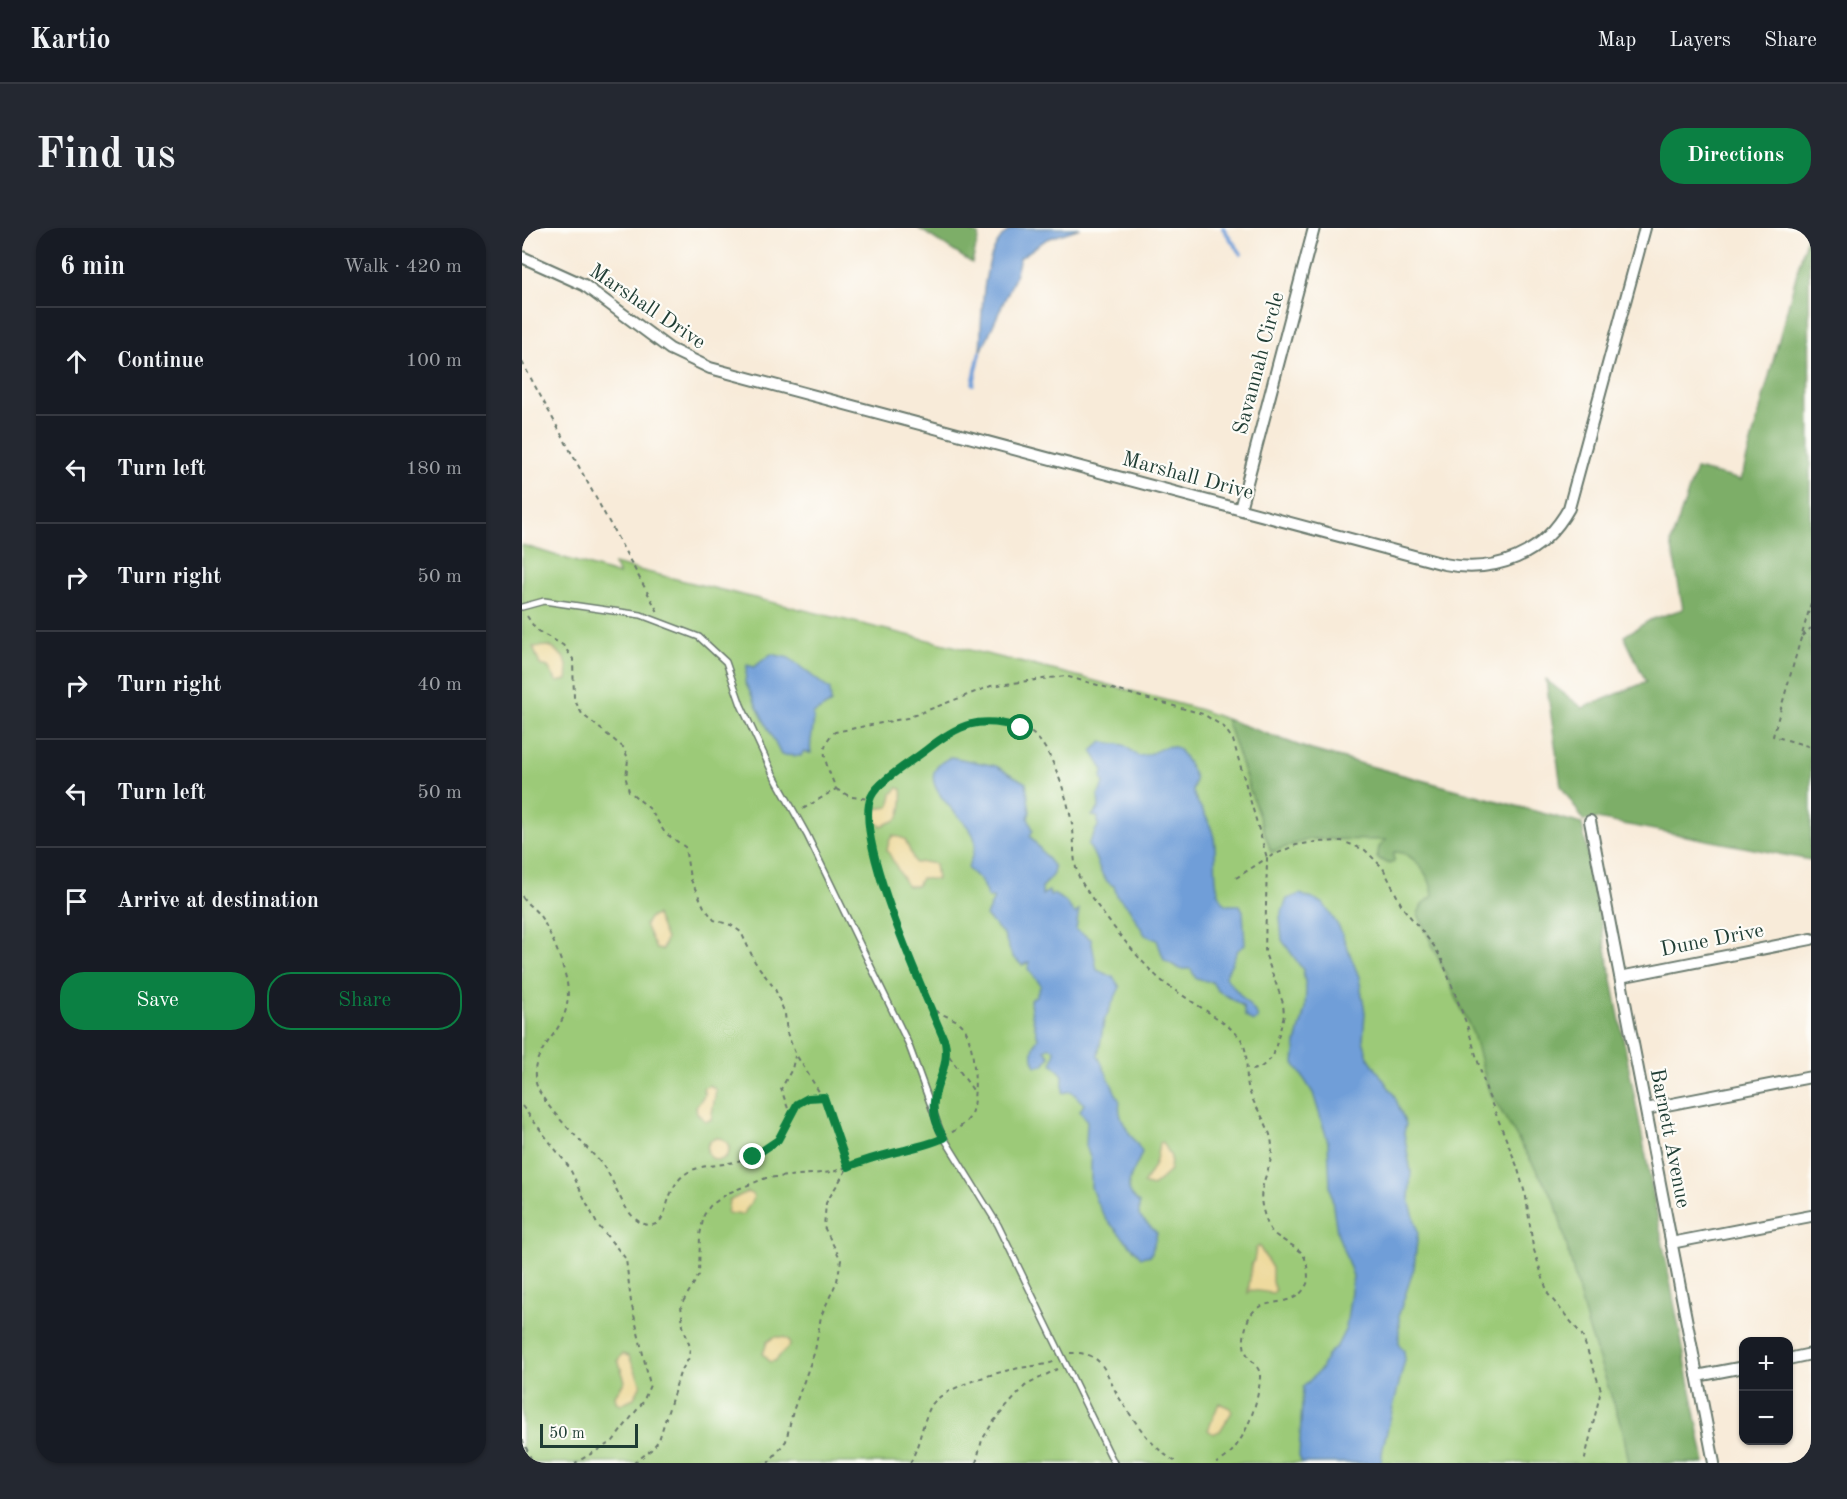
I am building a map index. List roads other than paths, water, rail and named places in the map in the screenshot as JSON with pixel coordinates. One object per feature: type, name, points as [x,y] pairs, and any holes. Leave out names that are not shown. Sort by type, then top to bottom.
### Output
[{"type":"street","name":"Savannah Circle","points":[[1240,509],[1314,228]]},
{"type":"street","name":"Marshall Drive","points":[[522,257],[584,285],[670,349],[710,368],[1456,567],[1490,567],[1529,552],[1562,520],[1573,497],[1645,228]]},
{"type":"street","name":"Barnett Avenue","points":[[1590,821],[1714,1463]]},
{"type":"street","name":"Dune Drive","points":[[1620,977],[1811,939]]},
{"type":"street","points":[[1646,1109],[1811,1077]]},
{"type":"street","points":[[1671,1243],[1811,1216]]},
{"type":"street","points":[[1793,1358],[1811,1354]]},
{"type":"street","points":[[1697,1376],[1739,1368]]},
{"type":"lane","points":[[522,608],[544,601],[641,615],[699,637],[726,662],[741,705],[908,1043],[944,1138],[998,1225],[1114,1463]]},
{"type":"water","points":[[1014,228],[1080,228],[1047,239],[1020,258],[1015,277],[980,354],[982,304],[988,266],[994,249],[1003,236]]},
{"type":"water","points":[[771,654],[789,658],[830,690],[831,703],[813,714],[811,753],[803,752],[801,756],[781,755],[745,682],[747,665],[754,667]]},
{"type":"water","points":[[1102,742],[1124,745],[1138,756],[1172,746],[1179,750],[1190,768],[1195,779],[1193,792],[1210,824],[1214,838],[1218,890],[1226,905],[1240,905],[1243,911],[1245,945],[1238,950],[1225,977],[1256,1013],[1258,1018],[1253,1022],[1245,1016],[1243,1006],[1217,990],[1212,982],[1196,979],[1191,969],[1180,969],[1164,960],[1157,940],[1145,935],[1129,908],[1117,896],[1114,886],[1102,873],[1088,845],[1098,826],[1098,817],[1092,816],[1099,808],[1098,795],[1104,784],[1103,769],[1092,751]]},
{"type":"water","points":[[951,757],[996,766],[1026,783],[1030,812],[1028,818],[1033,830],[1030,836],[1054,867],[1053,874],[1042,888],[1042,895],[1049,891],[1050,896],[1053,894],[1065,901],[1075,914],[1079,910],[1076,930],[1091,939],[1097,970],[1113,977],[1120,987],[1104,1021],[1098,1056],[1120,1102],[1119,1109],[1123,1122],[1142,1152],[1130,1178],[1129,1189],[1139,1203],[1139,1216],[1157,1233],[1151,1255],[1141,1257],[1106,1219],[1096,1201],[1091,1187],[1091,1160],[1086,1146],[1087,1121],[1080,1111],[1084,1104],[1071,1091],[1063,1093],[1063,1075],[1052,1063],[1055,1051],[1050,1047],[1045,1050],[1050,1056],[1044,1065],[1036,1066],[1034,1062],[1033,1051],[1038,1038],[1030,1000],[1036,996],[1041,985],[1028,969],[1029,962],[1022,965],[1012,956],[1004,935],[986,916],[994,898],[988,898],[981,881],[968,869],[974,849],[974,837],[935,786],[933,776],[938,766]]},
{"type":"water","points":[[1300,894],[1323,903],[1339,927],[1359,977],[1365,1013],[1363,1040],[1368,1057],[1394,1095],[1406,1124],[1404,1133],[1411,1172],[1409,1199],[1418,1232],[1414,1268],[1399,1314],[1399,1345],[1404,1351],[1405,1360],[1381,1463],[1301,1463],[1299,1456],[1303,1387],[1321,1369],[1328,1354],[1337,1346],[1346,1328],[1353,1276],[1337,1232],[1330,1186],[1328,1142],[1313,1093],[1294,1063],[1296,1043],[1305,1009],[1306,989],[1303,970],[1282,940],[1280,917],[1287,899]]},
{"type":"waterway","points":[[1223,228],[1241,254]]},
{"type":"waterway","points":[[973,384],[980,352]]}]
